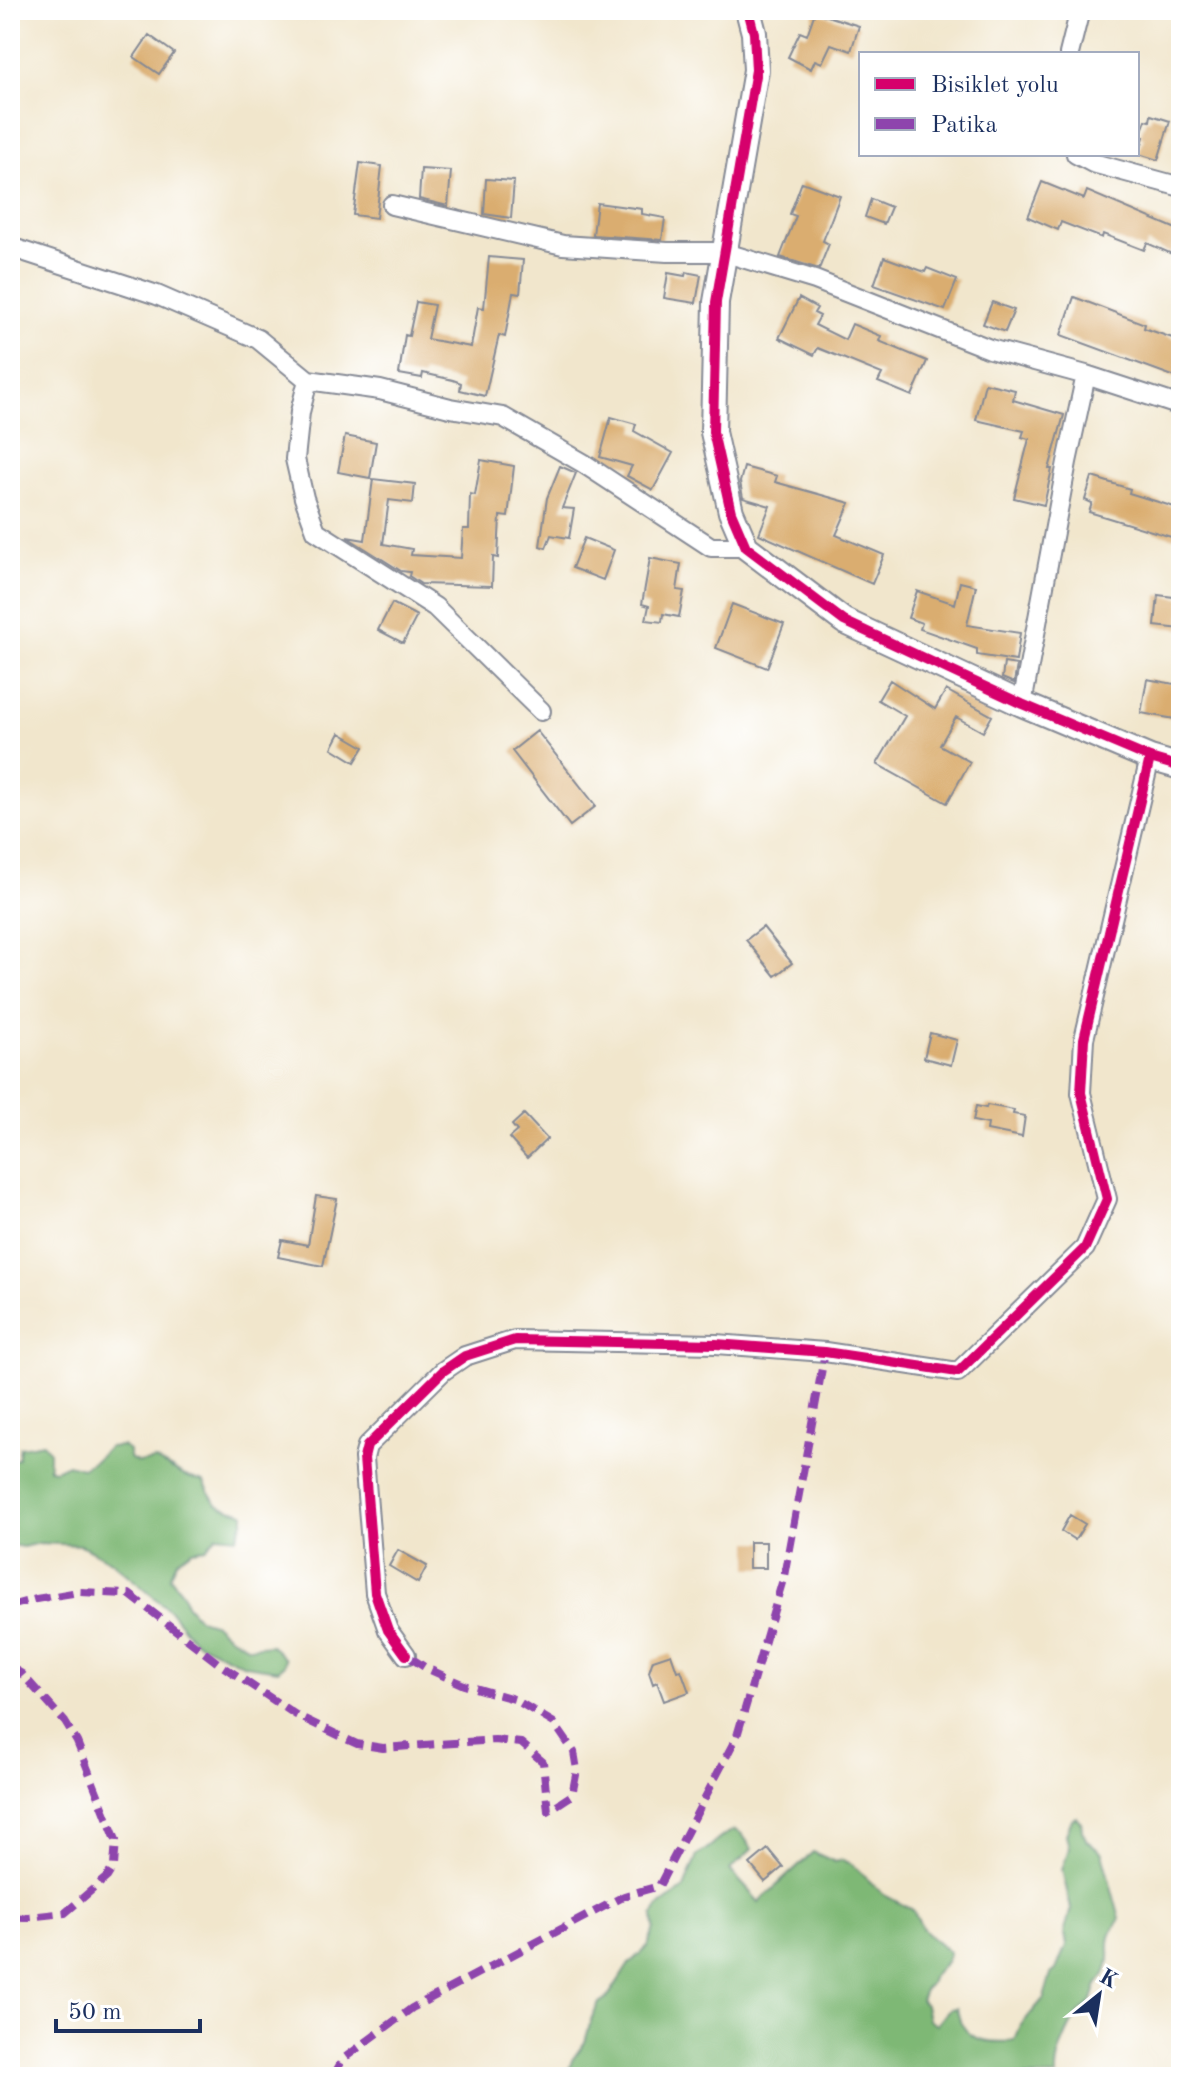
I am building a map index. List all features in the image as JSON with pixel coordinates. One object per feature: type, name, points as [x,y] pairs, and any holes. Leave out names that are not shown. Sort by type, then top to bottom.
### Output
[{"type":"street","points":[[748,10],[754,33],[756,70],[716,302],[713,432],[731,512],[746,547],[844,621],[1022,704],[1150,758],[1181,767]]},
{"type":"street","points":[[1070,52],[1080,10]]},
{"type":"street","points":[[1080,156],[1093,163],[1181,187]]},
{"type":"street","points":[[392,205],[563,245],[667,252],[723,252],[815,280],[990,349],[1086,375],[1181,406]]},
{"type":"street","points":[[10,247],[157,295],[258,339],[308,380],[380,390],[450,408],[503,417],[583,463],[711,547],[746,547]]},
{"type":"street","points":[[1022,704],[1086,375]]},
{"type":"street","points":[[308,380],[300,412],[295,459],[316,531],[435,607],[541,711]]},
{"type":"street","points":[[406,1655],[388,1630],[375,1593],[364,1458],[367,1446],[443,1371],[465,1356],[515,1340],[716,1344],[825,1352],[958,1372],[1085,1248],[1107,1199],[1081,1093],[1084,1039],[1150,758]]},
{"type":"green space","points":[[43,1443],[49,1451],[49,1469],[55,1470],[68,1464],[82,1468],[109,1447],[122,1446],[129,1451],[129,1458],[139,1463],[155,1460],[204,1482],[218,1505],[244,1513],[237,1537],[217,1535],[206,1548],[192,1550],[177,1561],[170,1577],[199,1619],[215,1624],[249,1647],[271,1645],[285,1659],[284,1665],[278,1670],[245,1665],[194,1641],[169,1610],[111,1561],[81,1545],[10,1545],[10,1461],[18,1459],[20,1447]]},
{"type":"green space","points":[[1077,1817],[1087,1841],[1102,1853],[1120,1919],[1109,1941],[1105,1974],[1090,2003],[1075,2018],[1062,2044],[1057,2077],[567,2077],[572,2060],[585,2042],[599,2003],[608,1997],[629,1964],[648,1946],[654,1928],[653,1915],[659,1906],[684,1888],[697,1855],[735,1830],[742,1834],[752,1849],[730,1870],[759,1902],[813,1852],[835,1862],[843,1860],[852,1864],[884,1895],[913,1910],[920,1925],[949,1952],[946,1962],[933,1975],[920,2000],[925,2005],[928,2020],[936,2025],[949,2009],[957,2008],[964,2028],[977,2038],[995,2042],[1015,2041],[1021,2025],[1044,1998],[1051,1974],[1056,1970],[1066,1945],[1064,1934],[1071,1908],[1062,1870],[1069,1848],[1066,1834],[1072,1819]]},
{"type":"building","points":[[815,12],[859,26],[851,51],[831,44],[822,63],[815,60],[811,69],[788,57],[800,32],[807,35]]},
{"type":"building","points":[[149,35],[174,53],[159,74],[134,57]]},
{"type":"building","points":[[1151,115],[1170,121],[1158,160],[1139,154],[1144,137],[1140,136]]},
{"type":"building","points":[[360,163],[382,166],[376,218],[353,215]]},
{"type":"building","points":[[421,169],[451,171],[448,206],[419,199]]},
{"type":"building","points":[[486,179],[514,181],[511,218],[484,214]]},
{"type":"building","points":[[802,182],[840,196],[823,241],[829,244],[819,269],[780,257],[796,216],[790,214]]},
{"type":"building","points":[[1042,182],[1084,199],[1087,191],[1181,231],[1181,258],[1147,243],[1144,250],[1061,222],[1058,230],[1028,217]]},
{"type":"building","points":[[871,199],[891,207],[884,224],[865,217]]},
{"type":"building","points":[[597,203],[642,209],[642,214],[665,218],[662,240],[593,235]]},
{"type":"building","points":[[489,257],[523,260],[520,294],[513,293],[505,337],[499,335],[485,396],[460,390],[461,383],[453,380],[423,373],[422,378],[399,374],[405,335],[409,336],[416,302],[434,305],[427,339],[471,347],[478,307],[484,308]]},
{"type":"building","points":[[884,257],[925,272],[927,268],[957,280],[945,310],[874,285]]},
{"type":"building","points":[[686,272],[701,275],[696,303],[664,298],[668,273],[685,276]]},
{"type":"building","points":[[1074,297],[1181,341],[1181,379],[1061,335]]},
{"type":"building","points":[[799,298],[817,308],[814,313],[820,316],[815,325],[845,340],[852,324],[881,336],[879,341],[927,361],[912,396],[878,382],[882,374],[818,348],[814,355],[779,338]]},
{"type":"building","points":[[992,302],[1014,310],[1005,332],[983,324]]},
{"type":"building","points":[[985,383],[1015,390],[1013,400],[1064,415],[1049,469],[1052,469],[1044,505],[1014,498],[1029,439],[1022,437],[1024,431],[976,420]]},
{"type":"building","points":[[611,417],[636,424],[634,431],[673,453],[653,490],[627,476],[632,466],[600,457]]},
{"type":"building","points":[[345,436],[376,442],[370,478],[338,472]]},
{"type":"building","points":[[481,460],[514,466],[508,517],[500,516],[498,558],[493,557],[492,586],[421,584],[409,576],[410,572],[401,571],[347,537],[365,540],[373,479],[415,484],[413,503],[389,500],[383,544],[412,549],[411,555],[461,558],[463,529],[469,529],[470,494],[475,495]]},
{"type":"building","points":[[560,466],[576,473],[562,508],[574,509],[569,538],[551,535],[546,548],[540,546],[547,498]]},
{"type":"building","points":[[744,467],[777,476],[775,482],[850,503],[836,535],[884,555],[872,584],[759,534],[770,506],[743,498],[740,482]]},
{"type":"building","points":[[1092,477],[1130,489],[1129,493],[1181,509],[1181,540],[1089,512],[1092,503],[1085,500]]},
{"type":"building","points":[[584,538],[614,550],[603,580],[572,568]]},
{"type":"building","points":[[650,558],[681,564],[677,590],[684,591],[679,617],[663,614],[662,622],[646,620],[649,606],[642,604]]},
{"type":"building","points":[[960,582],[976,586],[967,625],[1020,633],[1016,661],[977,655],[977,649],[920,629],[922,623],[908,618],[917,591],[955,604]]},
{"type":"building","points":[[1158,595],[1181,598],[1181,629],[1155,626]]},
{"type":"building","points":[[392,603],[417,616],[403,643],[378,630]]},
{"type":"building","points":[[732,604],[784,624],[767,668],[716,648]]},
{"type":"building","points":[[1004,663],[1017,665],[1014,683],[1002,678]]},
{"type":"building","points":[[1147,679],[1180,685],[1175,719],[1141,713]]},
{"type":"building","points":[[890,680],[935,709],[946,690],[992,716],[983,732],[956,717],[940,745],[970,762],[947,803],[877,764],[905,716],[878,700]]},
{"type":"building","points":[[537,731],[596,806],[570,826],[512,751]]},
{"type":"building","points":[[340,733],[364,747],[355,762],[332,748]]},
{"type":"building","points":[[763,927],[792,963],[775,976],[746,940]]},
{"type":"building","points":[[930,1033],[957,1040],[951,1065],[924,1058]]},
{"type":"building","points":[[987,1105],[1014,1110],[1013,1114],[1025,1116],[1022,1137],[987,1130],[988,1124],[973,1121],[976,1106],[986,1108]]},
{"type":"building","points":[[524,1114],[547,1139],[527,1158],[509,1138],[517,1131],[512,1125]]},
{"type":"building","points":[[316,1196],[337,1199],[323,1266],[278,1257],[282,1240],[308,1245]]},
{"type":"building","points":[[1070,1515],[1085,1524],[1075,1540],[1061,1531]]},
{"type":"building","points":[[749,1542],[766,1542],[766,1568],[749,1568]]},
{"type":"building","points":[[398,1550],[427,1566],[418,1583],[389,1566]]},
{"type":"building","points":[[671,1654],[689,1692],[664,1701],[657,1682],[653,1684],[649,1672],[653,1660]]},
{"type":"building","points":[[768,1849],[783,1867],[765,1882],[750,1864]]},
{"type":"marked path","points":[[333,2077],[343,2059],[412,2008],[624,1896],[659,1886],[737,1736],[784,1576],[825,1352]]},
{"type":"marked path","points":[[10,1606],[79,1592],[129,1594],[218,1663],[296,1715],[357,1744],[383,1748],[495,1740],[521,1743],[543,1762],[548,1811],[572,1795],[577,1770],[574,1752],[554,1723],[514,1699],[464,1685],[406,1655]]},
{"type":"marked path","points":[[10,1667],[22,1674],[65,1722],[77,1742],[116,1840],[114,1866],[107,1877],[65,1913],[19,1918],[10,1915]]},
{"type":"cycle path","points":[[748,10],[754,33],[756,70],[716,302],[713,432],[731,512],[746,547],[844,621],[1022,704],[1150,758],[1181,767]]},
{"type":"cycle path","points":[[406,1655],[388,1630],[375,1593],[364,1458],[367,1446],[443,1371],[465,1356],[515,1340],[716,1344],[825,1352],[958,1372],[1085,1248],[1107,1199],[1081,1093],[1084,1039],[1150,758]]}]
